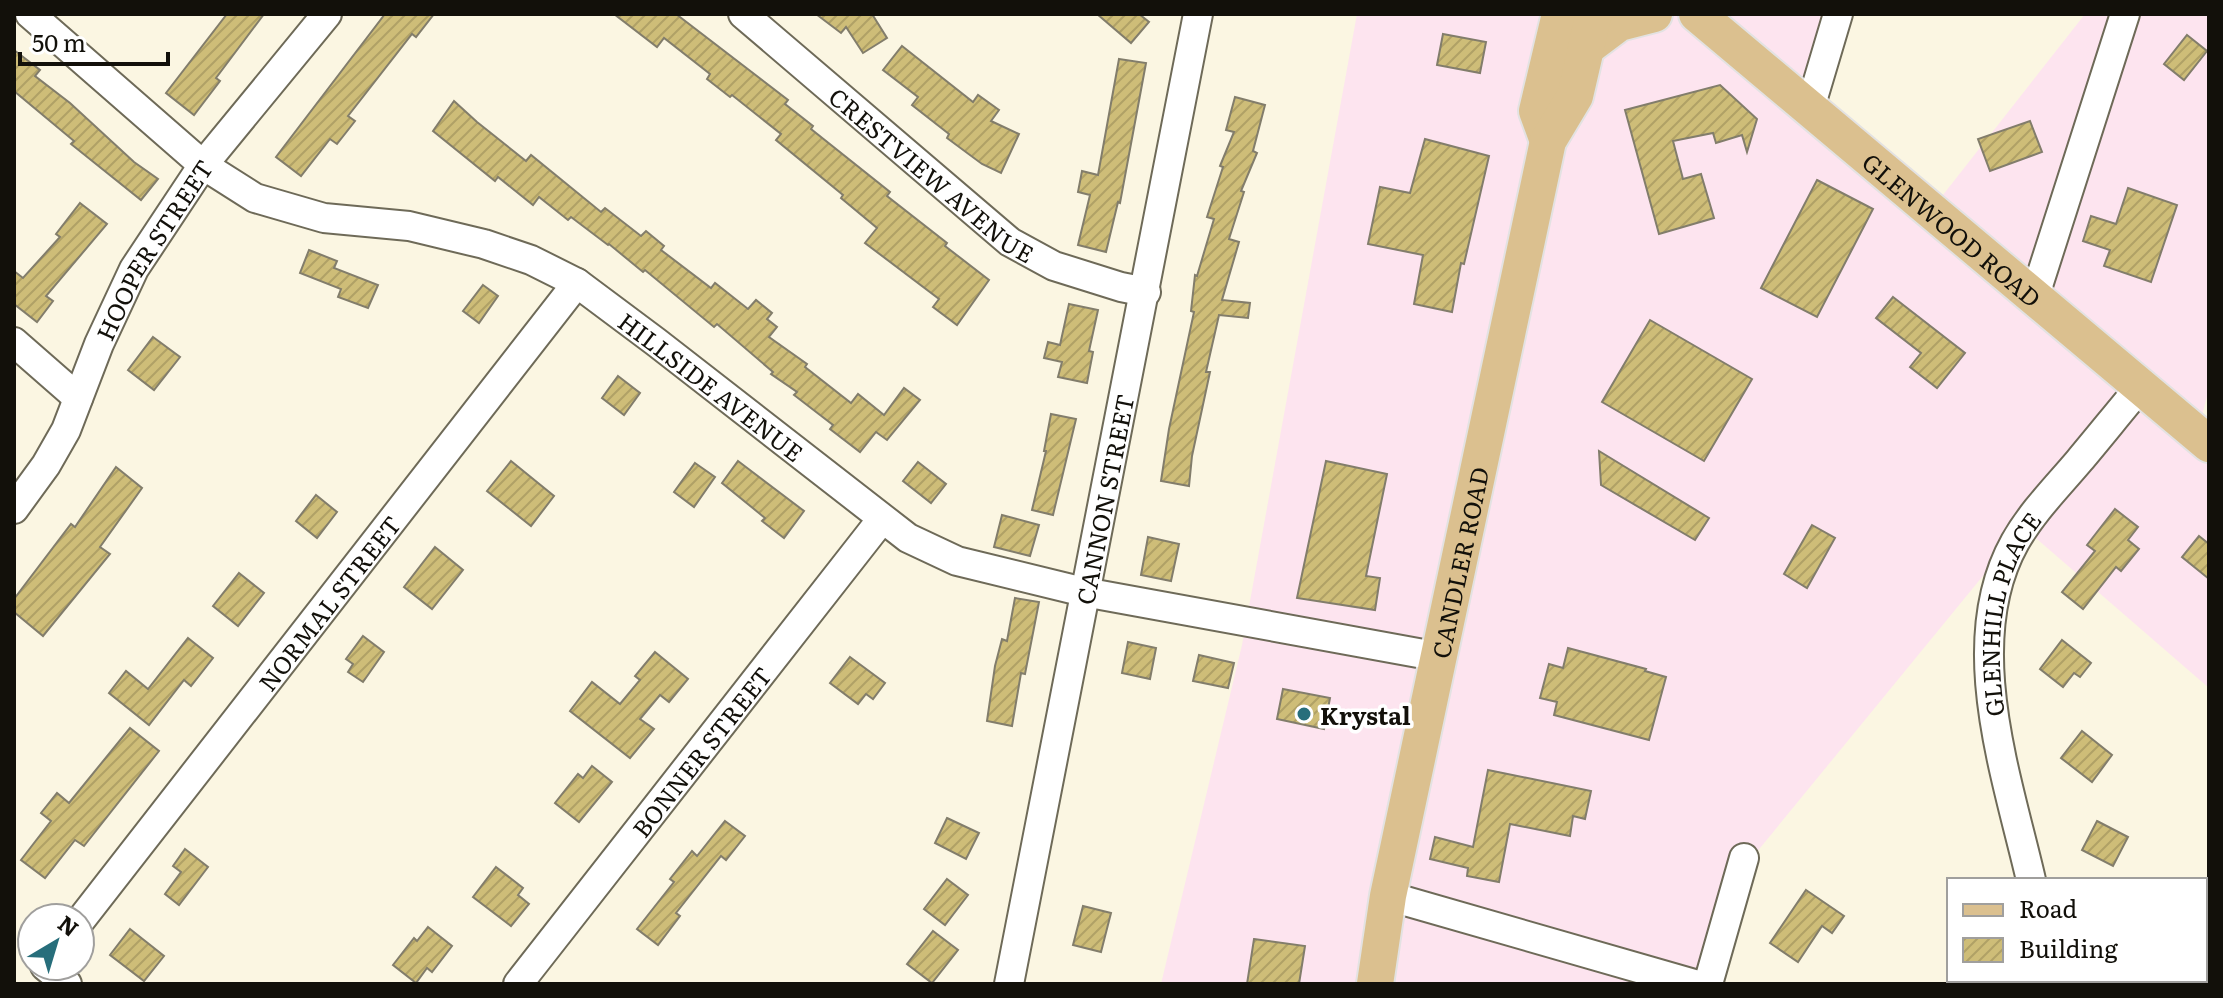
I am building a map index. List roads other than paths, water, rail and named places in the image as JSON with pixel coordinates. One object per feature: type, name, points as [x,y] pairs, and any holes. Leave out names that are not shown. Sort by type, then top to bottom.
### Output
[{"type":"main road","name":"CANDLER ROAD","points":[[1548,141],[1537,111],[1560,14]]},
{"type":"main road","points":[[1590,30],[1654,14]]},
{"type":"main road","points":[[1680,14],[1698,14]]},
{"type":"main road","name":"GLENWOOD ROAD","points":[[1698,14],[2209,444]]},
{"type":"main road","name":"CANDLER ROAD","points":[[1375,984],[1388,896],[1548,141],[1575,96],[1590,30]]},
{"type":"street","name":"HILLSIDE AVENUE","points":[[30,14],[203,165],[255,198],[324,218],[409,226],[484,244],[531,260],[577,283],[740,406],[882,519],[908,538],[957,561],[1084,592],[1440,657]]},
{"type":"street","name":"HOOPER STREET","points":[[14,509],[46,465],[66,430],[99,344],[134,269],[203,165],[327,14]]},
{"type":"street","name":"CRESTVIEW AVENUE","points":[[743,14],[1010,242],[1054,266],[1146,292]]},
{"type":"street","name":"CANNON STREET","points":[[1009,984],[1198,14]]},
{"type":"street","points":[[1810,108],[1838,14]]},
{"type":"street","points":[[2035,295],[2125,14]]},
{"type":"street","name":"NORMAL STREET","points":[[95,902],[577,283]]},
{"type":"street","points":[[14,342],[78,398]]},
{"type":"street","name":"GLENHILL PLACE","points":[[2031,878],[1993,710],[1988,644],[1994,600],[2002,570],[2041,504],[2141,386]]},
{"type":"street","name":"BONNER STREET","points":[[518,984],[882,519]]},
{"type":"street","points":[[1708,984],[1744,858]]},
{"type":"street","points":[[1388,896],[1694,984]]},
{"type":"place","name":"Krystal","points":[[1304,714]]}]
